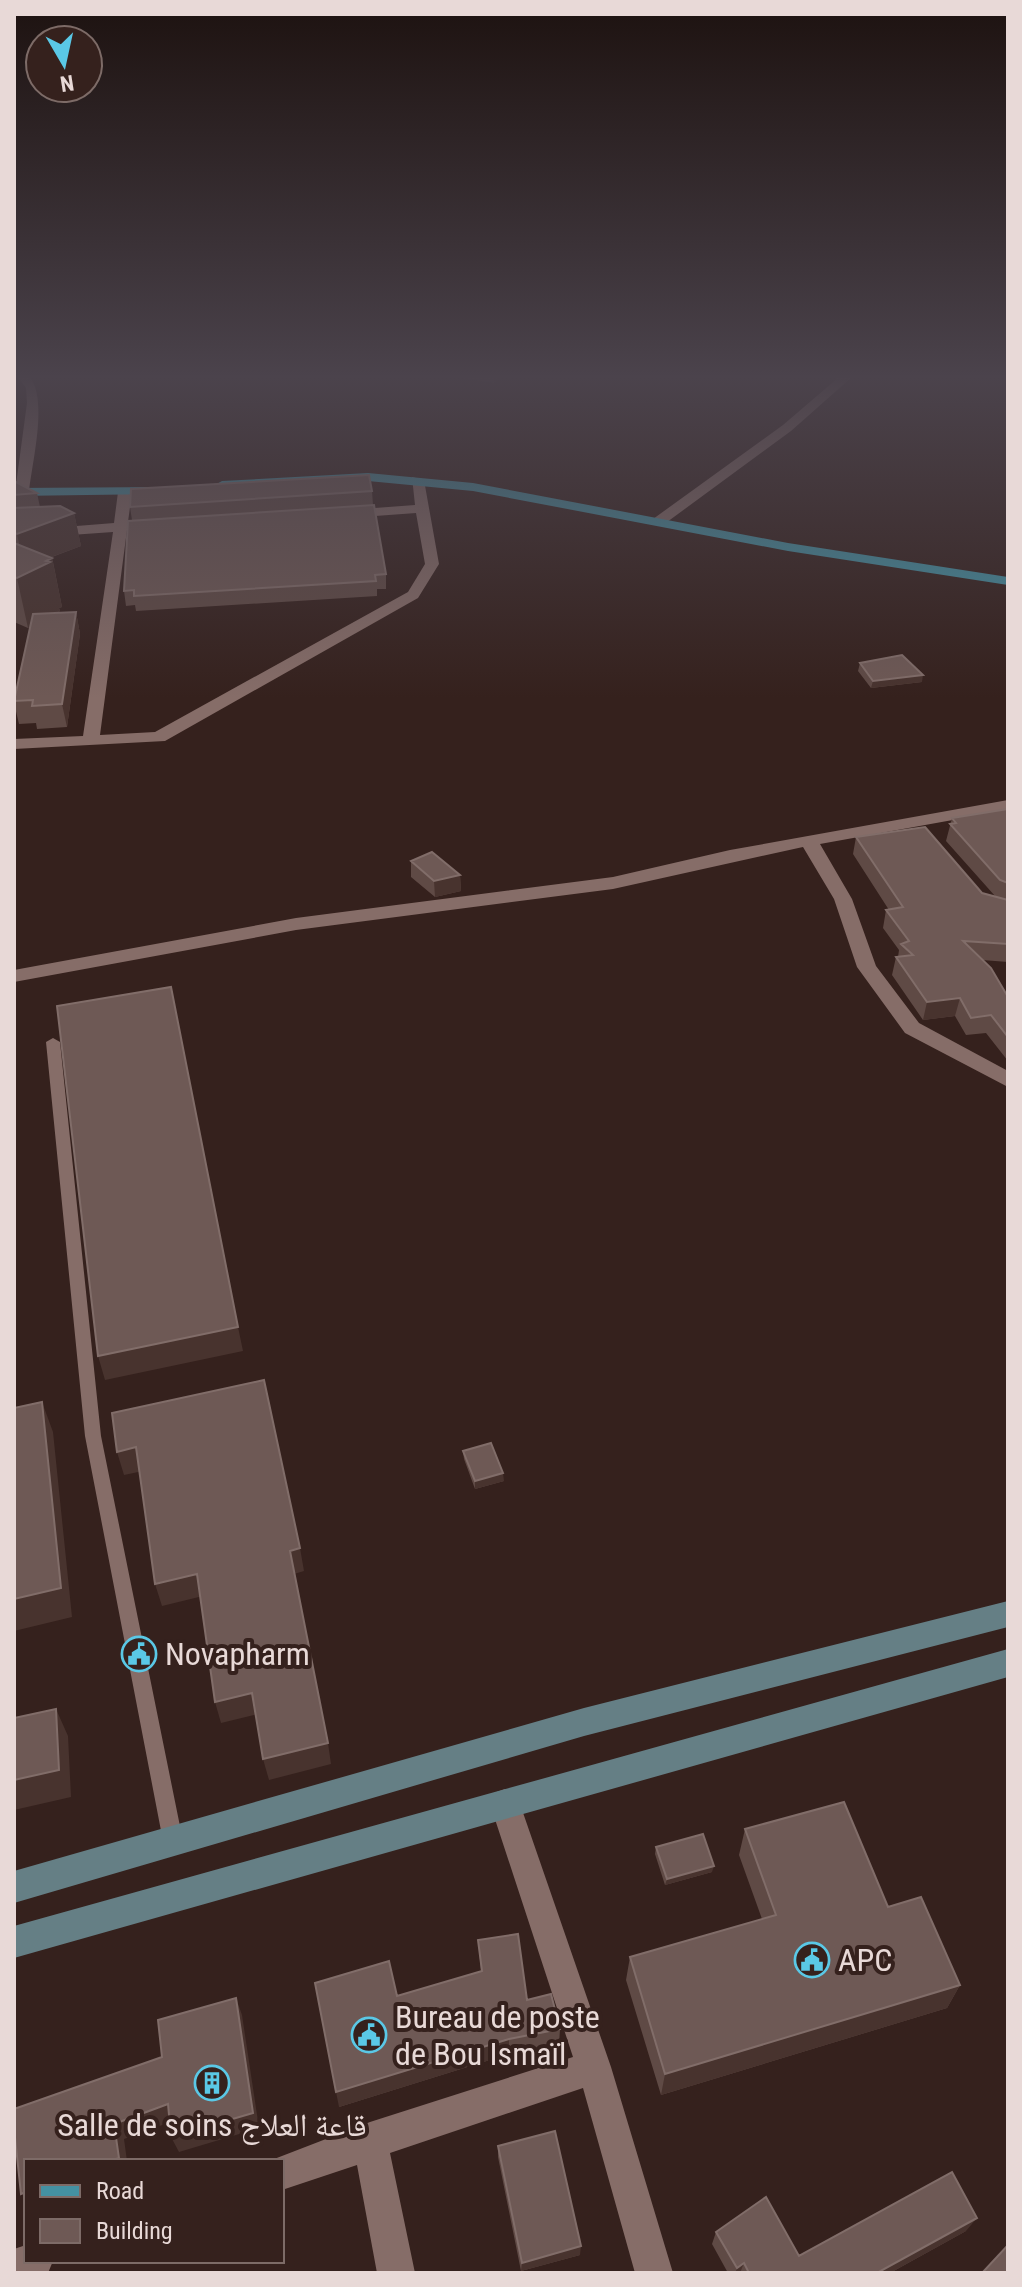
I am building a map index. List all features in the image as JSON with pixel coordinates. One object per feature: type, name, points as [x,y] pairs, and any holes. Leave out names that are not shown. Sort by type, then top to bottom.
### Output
[{"type":"main road","points":[[211,486],[238,484]]},
{"type":"main road","points":[[447,484],[869,561],[1008,581]]},
{"type":"main road","points":[[18,492],[168,490]]},
{"type":"main road","points":[[14,1887],[584,1722],[1008,1614]]},
{"type":"main road","points":[[14,1942],[1008,1663]]},
{"type":"street","points":[[14,744],[159,737],[413,595],[432,564],[418,484]]},
{"type":"street","points":[[658,522],[711,484]]},
{"type":"street","points":[[91,740],[125,492]]},
{"type":"street","points":[[327,515],[422,509]]},
{"type":"street","points":[[14,535],[168,523]]},
{"type":"street","points":[[14,976],[296,924],[613,883],[808,840],[920,827],[1008,805]]},
{"type":"street","points":[[808,840],[843,899],[867,967],[912,1028],[1008,1080]]},
{"type":"street","points":[[505,1804],[594,2067],[654,2273]]},
{"type":"street","points":[[284,2171],[594,2067]]},
{"type":"street","points":[[370,2140],[396,2273]]},
{"type":"lane","points":[[53,1042],[93,1436],[173,1841]]},
{"type":"building","points":[[14,484],[37,493],[14,495]]},
{"type":"building","points":[[221,484],[371,484],[372,491],[130,507],[131,489]]},
{"type":"building","points":[[374,505],[386,574],[375,575],[376,581],[134,596],[134,590],[124,591],[128,521]]},
{"type":"building","points":[[60,506],[74,513],[17,534],[14,532],[14,508]]},
{"type":"building","points":[[14,543],[52,558],[46,561],[50,562],[14,577]]},
{"type":"building","points":[[76,612],[62,704],[32,706],[33,700],[14,701],[33,614]]},
{"type":"building","points":[[902,655],[923,675],[873,681],[860,663]]},
{"type":"building","points":[[1008,809],[1008,883],[1000,880],[950,824],[956,823],[952,818]]},
{"type":"building","points":[[925,827],[982,893],[1008,900],[1008,944],[963,941],[991,968],[1008,997],[1008,1037],[991,1015],[971,1018],[960,998],[927,1002],[896,957],[913,955],[901,944],[909,941],[886,910],[903,907],[856,837]]},
{"type":"building","points":[[432,852],[460,875],[434,881],[411,861]]},
{"type":"building","points":[[171,987],[238,1327],[98,1356],[57,1006]]},
{"type":"building","points":[[264,1380],[300,1548],[290,1551],[328,1743],[263,1759],[252,1693],[215,1702],[197,1574],[155,1584],[136,1447],[117,1452],[112,1413]]},
{"type":"building","points":[[42,1402],[61,1588],[14,1599],[14,1408]]},
{"type":"building","points":[[491,1443],[503,1473],[475,1481],[463,1451]]},
{"type":"building","points":[[56,1709],[59,1770],[14,1780],[14,1718]]},
{"type":"building","name":"APC","points":[[844,1802],[888,1907],[921,1897],[960,1985],[665,2074],[630,1957],[776,1915],[745,1829]]},
{"type":"building","points":[[703,1834],[714,1866],[667,1879],[656,1847]]},
{"type":"building","points":[[518,1934],[527,2000],[551,1994],[560,2029],[509,2039],[336,2092],[315,1983],[389,1961],[397,1996],[482,1971],[478,1940]]},
{"type":"building","points":[[236,1998],[253,2113],[171,2137],[168,2104],[114,2124],[119,2158],[24,2159],[24,2193],[21,2194],[14,2109],[162,2057],[158,2020]]},
{"type":"building","points":[[555,2131],[581,2246],[522,2263],[498,2146]]},
{"type":"building","points":[[952,2172],[977,2218],[877,2273],[749,2273],[744,2263],[737,2268],[716,2232],[766,2197],[799,2256]]},
{"type":"building","points":[[1008,2245],[1008,2273],[982,2273]]},
{"type":"place","name":"Novapharm","points":[[139,1654]]},
{"type":"place","name":"APC","points":[[812,1960]]},
{"type":"place","name":"Bureau de poste de Bou Ismaïl","points":[[369,2035]]},
{"type":"place","name":"Salle de soins قاعة العلاج","points":[[212,2083]]}]
